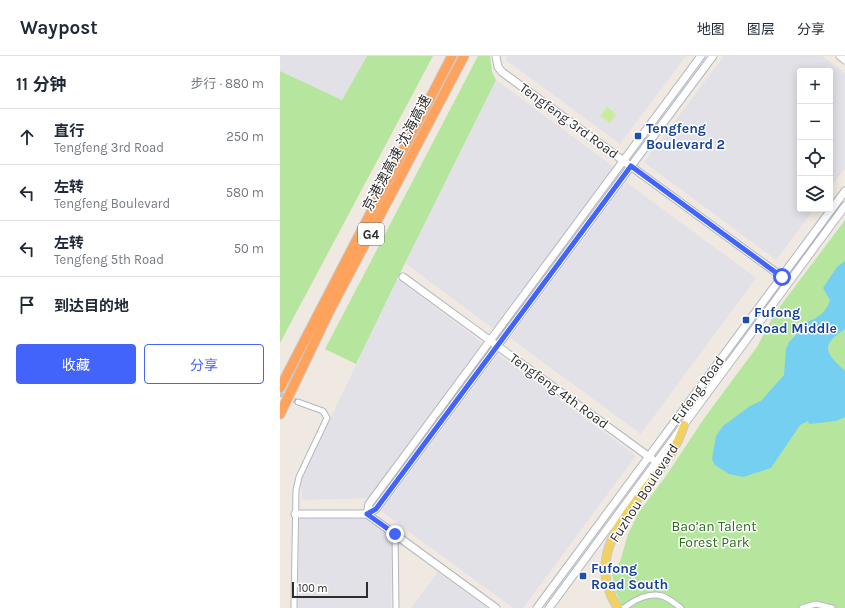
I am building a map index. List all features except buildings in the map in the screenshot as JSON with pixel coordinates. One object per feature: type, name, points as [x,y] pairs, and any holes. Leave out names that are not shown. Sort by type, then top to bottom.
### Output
[{"type":"highway","name":"京港澳高速 沈海高速","points":[[280,388],[452,56]]},
{"type":"highway","name":"京港澳高速 沈海高速","points":[[280,414],[329,312],[464,56]]},
{"type":"main road","name":"Fuzhou Boulevard","points":[[618,608],[610,593],[607,578],[607,550],[615,532],[638,497],[673,451],[684,425]]},
{"type":"street","points":[[367,514],[369,504],[701,56]]},
{"type":"street","points":[[295,514],[367,514],[376,509],[713,56]]},
{"type":"street","points":[[840,56],[845,60]]},
{"type":"street","name":"Tengfeng 3rd Road","points":[[496,58],[502,72],[789,282]]},
{"type":"street","name":"Fufeng Road","points":[[538,608],[845,191]]},
{"type":"street","name":"Fufeng Road","points":[[549,608],[845,206]]},
{"type":"street","name":"Tengfeng 4th Road","points":[[403,277],[657,462]]},
{"type":"street","points":[[730,347],[737,353]]},
{"type":"street","points":[[294,608],[295,514],[299,477],[327,418],[323,412],[298,402]]},
{"type":"street","points":[[367,514],[496,608]]},
{"type":"street","points":[[395,534],[396,608]]},
{"type":"street","points":[[624,608],[636,599],[651,595],[662,596],[681,608]]},
{"type":"street","points":[[802,608],[816,604],[832,608]]},
{"type":"shaded area","points":[[280,56],[367,56],[342,100],[280,71]]},
{"type":"shaded area","points":[[508,56],[686,56],[620,144],[506,60]]},
{"type":"shaded area","points":[[724,56],[822,56],[845,73],[845,168],[833,184],[833,68],[797,68],[797,212],[812,212],[776,260],[644,162]]},
{"type":"shaded area","points":[[496,80],[615,168],[494,329],[405,263]]},
{"type":"shaded area","points":[[626,182],[756,278],[641,434],[510,338]]},
{"type":"shaded area","points":[[397,279],[484,344],[368,498],[302,500],[301,480]]},
{"type":"shaded area","points":[[498,354],[636,456],[523,608],[513,608],[381,511]]},
{"type":"shaded area","points":[[299,517],[366,518],[392,535],[391,608],[298,608]]},
{"type":"shaded area","points":[[438,572],[488,608],[411,608]]},
{"type":"green space","points":[[367,56],[433,56],[280,343],[280,71],[342,100]]},
{"type":"green space","points":[[478,56],[490,56],[492,72],[496,80],[356,364],[325,349]]},
{"type":"green space","points":[[607,107],[616,114],[610,123],[600,116]]},
{"type":"green space","name":"Bao’an Talent Forest Park","points":[[845,220],[845,608],[623,608],[614,588],[612,573],[620,562],[628,534],[639,512],[666,476],[705,417],[757,347],[775,313]]},
{"type":"water","points":[[845,261],[845,329],[831,340],[828,350],[833,359],[845,371],[845,417],[836,421],[809,424],[808,421],[800,425],[771,468],[743,477],[729,474],[715,465],[712,459],[716,436],[723,426],[750,406],[761,401],[784,375],[786,349],[789,342],[803,328],[805,322],[824,312],[830,300],[823,288],[837,267]]},
{"type":"tunnel","points":[[280,394],[298,402]]},
{"type":"place","name":"Tengfeng Boulevard 2","points":[[638,136]]},
{"type":"place","name":"Fufong Road Middle","points":[[746,320]]},
{"type":"place","name":"Fufong Road South","points":[[583,576]]},
{"type":"route","points":[[395,534],[367,514],[376,509],[631,166],[782,277]]}]
